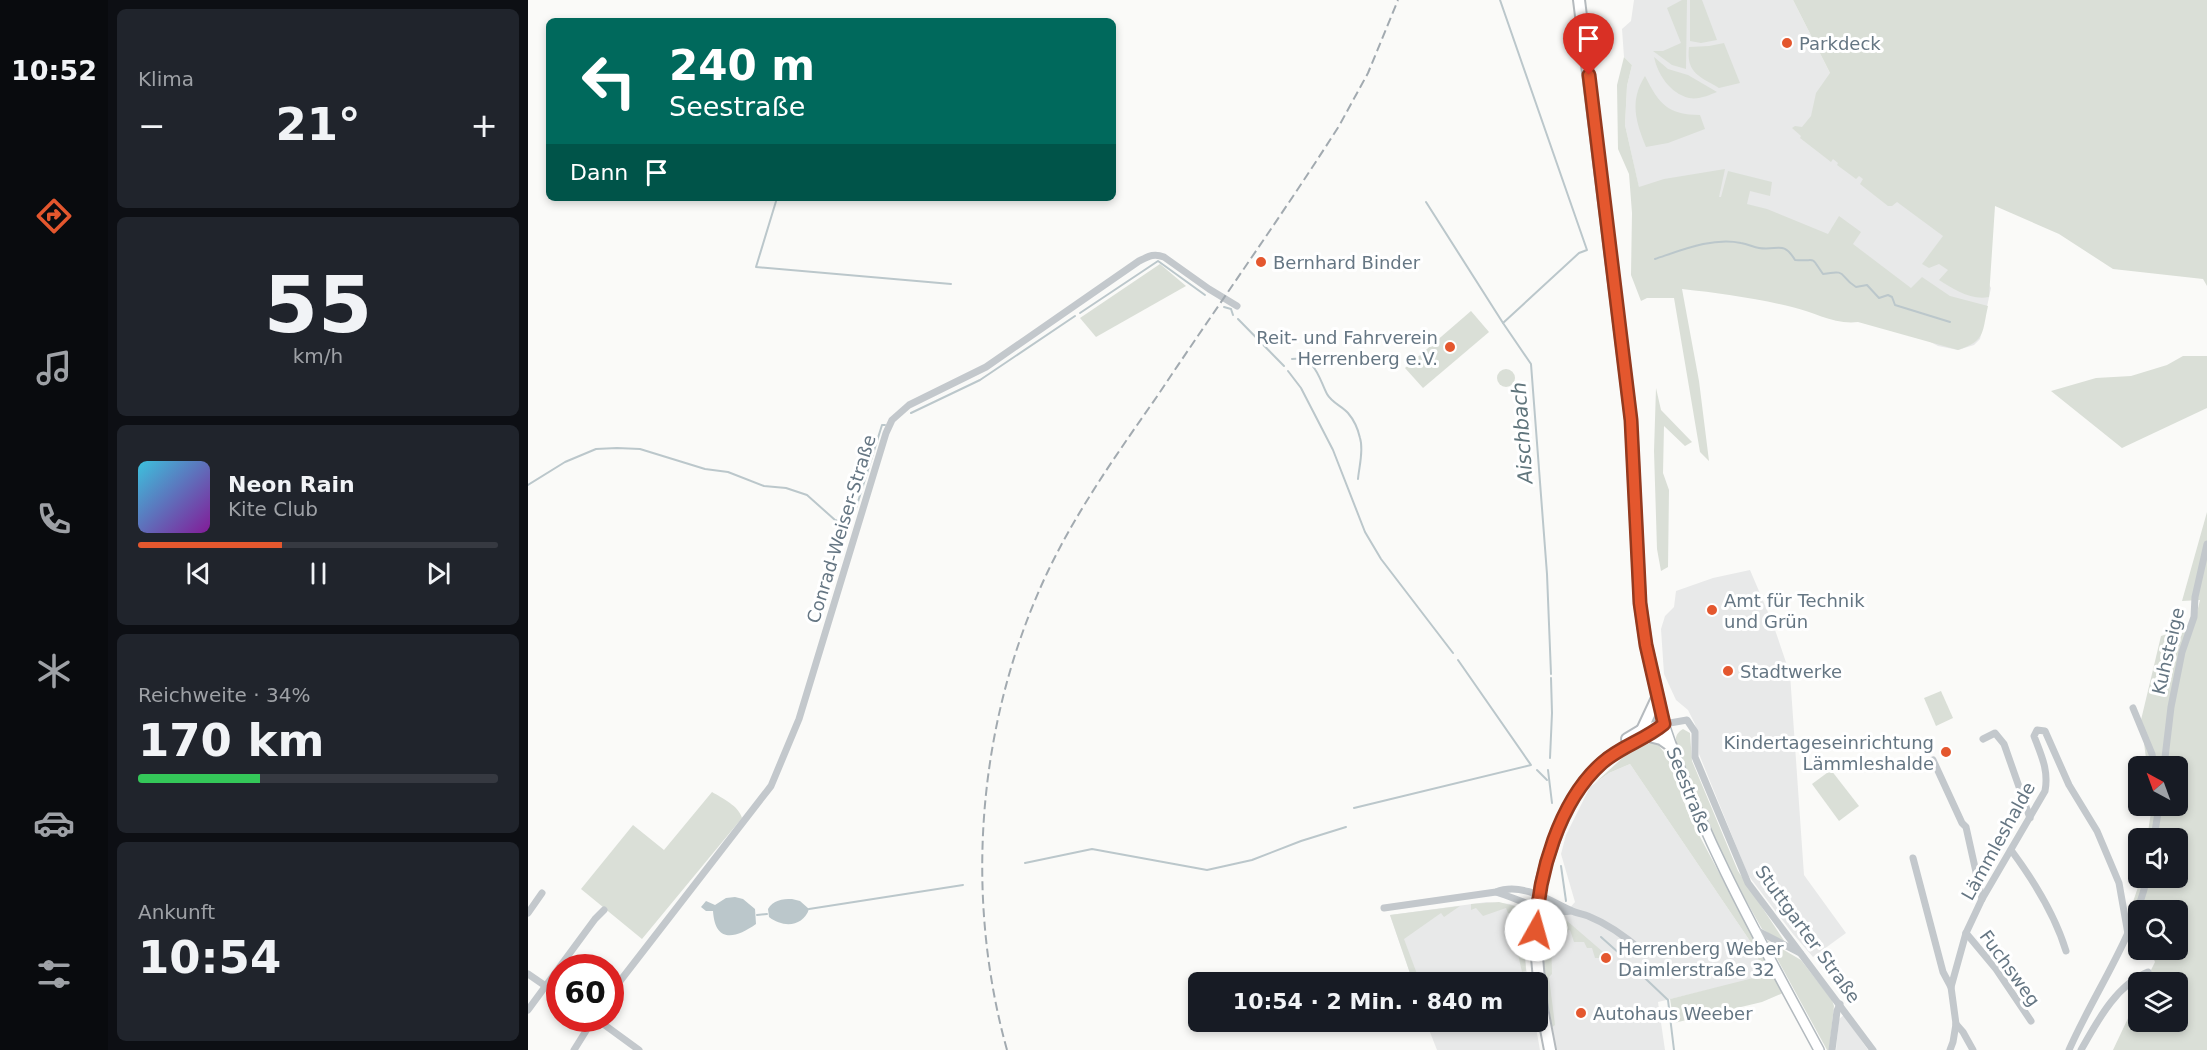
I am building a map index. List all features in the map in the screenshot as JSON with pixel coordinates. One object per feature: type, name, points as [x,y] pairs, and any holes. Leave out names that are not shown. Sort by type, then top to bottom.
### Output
[{"type":"main road","name":"Seestraße","points":[[1579,0],[1631,420],[1640,603],[1657,698],[1671,746],[1701,822],[1754,929],[1819,1050]]},
{"type":"main road","points":[[1646,733],[1657,698]]},
{"type":"main road","points":[[1535,972],[1530,938],[1548,845],[1555,828],[1589,777],[1609,757],[1664,724]]},
{"type":"main road","points":[[1646,733],[1671,746]]},
{"type":"main road","points":[[1536,900],[1539,972]]},
{"type":"main road","points":[[1546,1032],[1550,1050]]},
{"type":"street","name":"Conrad-Weiser-Straße","points":[[624,976],[771,786],[799,720],[886,433],[892,420],[909,405],[986,367],[1150,255],[1157,254],[1164,257],[1237,306]]},
{"type":"street","name":"Kuhsteige","points":[[2165,756],[2171,707],[2182,652],[2194,617],[2195,597],[2207,544]]},
{"type":"street","points":[[2133,708],[2152,756]]},
{"type":"street","name":"Stuttgarter Straße","points":[[1664,724],[1687,720],[1695,732],[1695,757],[1748,883],[1873,1050]]},
{"type":"street","name":"Lämmleshalde","points":[[1950,1050],[1956,1024],[1951,987],[1966,933],[1982,899],[2045,791],[2047,780],[2045,764],[2034,736],[2037,730],[2045,731],[2069,786],[2097,831],[2119,883],[2128,934]]},
{"type":"street","points":[[1983,739],[1995,733],[2004,744],[2030,818]]},
{"type":"street","points":[[1933,760],[1962,823],[1966,827],[1982,899]]},
{"type":"street","points":[[2011,850],[2028,873],[2059,928],[2066,951]]},
{"type":"street","points":[[1913,858],[1943,972],[1951,987]]},
{"type":"street","points":[[1384,909],[1504,889],[1517,889],[1563,912],[1571,911],[1609,926],[1642,951]]},
{"type":"street","points":[[528,913],[542,892]]},
{"type":"street","points":[[528,1010],[604,910]]},
{"type":"street","points":[[1754,929],[1802,955]]},
{"type":"street","name":"Fuchsweg","points":[[1966,933],[1996,969],[2031,1021]]},
{"type":"street","points":[[2068,1050],[2128,934]]},
{"type":"street","points":[[528,974],[545,987]]},
{"type":"street","points":[[2081,1050],[2099,1018],[2119,992],[2128,985]]},
{"type":"street","points":[[1832,1050],[1840,1004]]},
{"type":"street","points":[[1956,1024],[1973,1050]]},
{"type":"street","points":[[574,1050],[585,1032]]},
{"type":"street","points":[[614,1032],[639,1050]]},
{"type":"shaded area","points":[[1634,0],[1793,0],[1830,73],[1945,202],[1991,288],[1980,339],[1974,345],[1958,350],[1938,346],[1639,188],[1625,125],[1627,86],[1632,65],[1624,57],[1622,29],[1631,21]]},
{"type":"shaded area","points":[[1682,0],[1687,0],[1686,69],[1672,65],[1653,51],[1663,51],[1681,43],[1667,8]]},
{"type":"shaded area","points":[[1690,0],[1702,0],[1717,40],[1701,43],[1690,41]]},
{"type":"shaded area","points":[[1793,0],[2207,0],[2207,286],[2203,279],[2113,269],[2059,234],[1995,206],[1989,297],[1969,296],[1939,280],[1948,270],[1939,264],[1929,268],[1922,264],[1943,236],[1897,202],[1888,206],[1860,184],[1863,179],[1859,176],[1856,179],[1837,165],[1838,163],[1833,159],[1831,162],[1800,138],[1801,136],[1792,128],[1802,127],[1811,116],[1816,93],[1830,73]]},
{"type":"shaded area","points":[[1724,43],[1740,83],[1719,88],[1695,73],[1690,63],[1689,47]]},
{"type":"shaded area","points":[[1624,57],[1632,65],[1627,86],[1625,125],[1639,187],[1664,179],[1725,169],[1719,197],[1721,197],[1728,171],[1772,182],[1770,196],[1750,191],[1747,204],[1767,209],[1828,234],[1839,216],[1861,232],[1853,244],[1911,288],[1922,277],[1950,296],[1988,306],[1983,329],[1978,339],[1958,350],[1858,322],[1841,322],[1778,304],[1682,289],[1699,381],[1709,461],[1700,452],[1674,298],[1647,298],[1641,301],[1631,275],[1632,213],[1629,174],[1618,149],[1617,85]]},
{"type":"shaded area","points":[[1654,57],[1668,69],[1688,75],[1717,92],[1696,98],[1682,96],[1666,82],[1658,70]]},
{"type":"shaded area","points":[[1645,76],[1660,101],[1680,113],[1700,115],[1705,129],[1668,143],[1646,147],[1636,112],[1637,94]]},
{"type":"shaded area","points":[[1160,264],[1186,286],[1096,337],[1080,318]]},
{"type":"shaded area","name":"Reit- und Fahrverein Herrenberg e.V.","points":[[1471,311],[1489,332],[1423,388],[1405,368]]},
{"type":"shaded area","points":[[2183,356],[2207,356],[2207,408],[2122,448],[2051,391],[2096,378],[2131,376],[2167,365]]},
{"type":"shaded area","points":[[1502,369],[1510,369],[1515,374],[1513,385],[1502,387],[1497,382],[1497,374]]},
{"type":"shaded area","points":[[1656,388],[1661,410],[1692,442],[1685,446],[1664,426],[1663,473],[1669,490],[1668,567],[1661,571],[1657,549],[1654,451]]},
{"type":"shaded area","points":[[2207,512],[2207,1050],[2113,1050],[2128,1018],[2128,1032],[2188,1032],[2188,972],[2150,972],[2154,960],[2188,960],[2188,900],[2134,900],[2138,888],[2188,888],[2188,828],[2149,828],[2150,816],[2188,816],[2188,756],[2146,756],[2141,720],[2161,636],[2194,625],[2200,600],[2182,601]]},
{"type":"shaded area","points":[[1750,570],[1773,624],[1790,674],[1804,875],[1846,933],[1813,957],[1748,875],[1699,754],[1695,724],[1688,710],[1676,700],[1664,674],[1661,629],[1665,616],[1674,607],[1676,591],[1713,578]]},
{"type":"shaded area","points":[[1941,691],[1953,718],[1936,726],[1924,698]]},
{"type":"shaded area","points":[[1683,729],[1690,733],[1692,761],[1738,871],[1787,945],[1762,929],[1707,824],[1676,746],[1676,736]]},
{"type":"shaded area","points":[[1655,741],[1667,756],[1690,818],[1783,993],[1762,1002],[1674,1023],[1670,999],[1765,975],[1752,944],[1630,764],[1609,773],[1595,783],[1630,751]]},
{"type":"shaded area","points":[[1630,764],[1752,944],[1766,976],[1658,1002],[1665,1050],[1556,1050],[1548,995],[1548,972],[1545,972],[1544,968],[1549,920],[1562,917],[1575,902],[1561,854],[1566,835],[1590,787],[1609,773]]},
{"type":"shaded area","points":[[1831,770],[1859,806],[1839,821],[1812,784]]},
{"type":"shaded area","points":[[712,792],[734,806],[742,818],[642,939],[581,889],[633,825],[664,850]]},
{"type":"shaded area","points":[[726,898],[743,899],[755,909],[756,924],[741,933],[727,935],[718,929],[713,911],[706,911],[701,907],[706,901],[715,905]]},
{"type":"shaded area","points":[[792,899],[800,901],[809,909],[802,919],[786,924],[769,917],[768,909],[772,904]]},
{"type":"shaded area","points":[[1487,902],[1518,907],[1527,972],[1410,972],[1390,915]]},
{"type":"shaded area","points":[[1499,902],[1518,907],[1522,913],[1526,971],[1522,972],[1516,945],[1518,935],[1516,915],[1508,913],[1506,908],[1483,916],[1476,908],[1471,910],[1471,904]]},
{"type":"shaded area","points":[[1460,906],[1444,917],[1441,913],[1404,939],[1416,972],[1410,972],[1390,915]]},
{"type":"shaded area","points":[[1556,917],[1562,917],[1610,958],[1595,958],[1592,948],[1587,948],[1584,942],[1574,942],[1570,930],[1551,935],[1552,974],[1549,977],[1555,1025],[1552,1027],[1548,1002],[1548,972],[1544,972],[1543,925]]},
{"type":"shaded area","points":[[1767,940],[1801,960],[1832,1000],[1834,1006],[1829,1050],[1827,1050]]},
{"type":"shaded area","points":[[1844,1015],[1868,1050],[1836,1050],[1839,1019]]},
{"type":"shaded area","points":[[1430,1032],[1537,1032],[1540,1050],[1437,1050]]},
{"type":"waterway","name":"Aischbach","points":[[1500,0],[1587,250],[1579,253],[1503,323],[1531,364],[1547,574],[1551,674]]},
{"type":"waterway","points":[[776,201],[756,267],[951,284]]},
{"type":"waterway","points":[[1426,202],[1503,323]]},
{"type":"waterway","points":[[1655,259],[1698,245],[1720,242],[1741,243],[1766,249],[1783,248],[1795,260],[1814,261],[1823,274],[1840,273],[1856,287],[1867,285],[1879,298],[1888,295],[1892,297],[1895,305],[1950,322]]},
{"type":"waterway","points":[[1080,313],[1158,261],[1205,295]]},
{"type":"waterway","points":[[1224,307],[1231,309],[1233,315]]},
{"type":"waterway","points":[[911,413],[980,380],[1075,316]]},
{"type":"waterway","points":[[1238,319],[1284,366]]},
{"type":"waterway","points":[[1292,359],[1300,359],[1312,365],[1329,397],[1346,411],[1354,422],[1362,448],[1358,479]]},
{"type":"waterway","points":[[1288,371],[1301,388],[1333,450],[1365,532],[1381,559],[1453,653]]},
{"type":"waterway","points":[[528,485],[565,462],[596,449],[640,449],[705,469],[728,472],[764,486],[786,488],[807,495],[835,520],[842,522],[852,515],[856,508],[882,425],[885,425]]},
{"type":"waterway","points":[[1354,808],[1531,765],[1458,660]]},
{"type":"waterway","name":"Aischbach","points":[[1550,758],[1551,678]]},
{"type":"waterway","points":[[1537,770],[1547,780]]},
{"type":"waterway","name":"Aischbach","points":[[1548,770],[1552,803]]},
{"type":"waterway","points":[[1025,863],[1092,849],[1207,870],[1252,860],[1346,827]]},
{"type":"waterway","name":"Aischbach","points":[[1561,866],[1566,901]]},
{"type":"waterway","points":[[809,909],[963,885]]},
{"type":"waterway","points":[[757,915],[767,914]]},
{"type":"waterway","name":"Aischbach","points":[[1601,937],[1620,954]]},
{"type":"waterway","name":"Aischbach","points":[[1628,962],[1668,1000],[1674,1050]]},
{"type":"railway","points":[[1007,1050],[993,990],[985,929],[982,867],[985,806],[993,745],[1006,684],[1025,626],[1049,569],[1086,501],[1339,126],[1368,73],[1398,0]]},
{"type":"place","name":"Parkdeck","points":[[1787,43]]},
{"type":"place","name":"Bernhard Binder","points":[[1261,262]]},
{"type":"place","name":"Reit- und Fahrverein Herrenberg e.V.","points":[[1450,347]]},
{"type":"place","name":"Amt für Technik und Grün","points":[[1712,610]]},
{"type":"place","name":"Stadtwerke","points":[[1728,671]]},
{"type":"place","name":"Kindertageseinrichtung Lämmleshalde","points":[[1946,752]]},
{"type":"place","name":"Herrenberg Weber Daimlerstraße 32","points":[[1606,958]]},
{"type":"place","name":"Autohaus Weeber","points":[[1581,1013]]},
{"type":"route","points":[[1536,930],[1540,897],[1553,842],[1578,792],[1609,757],[1626,746],[1649,736],[1664,724],[1646,645],[1640,603],[1631,420],[1589,75]]}]
